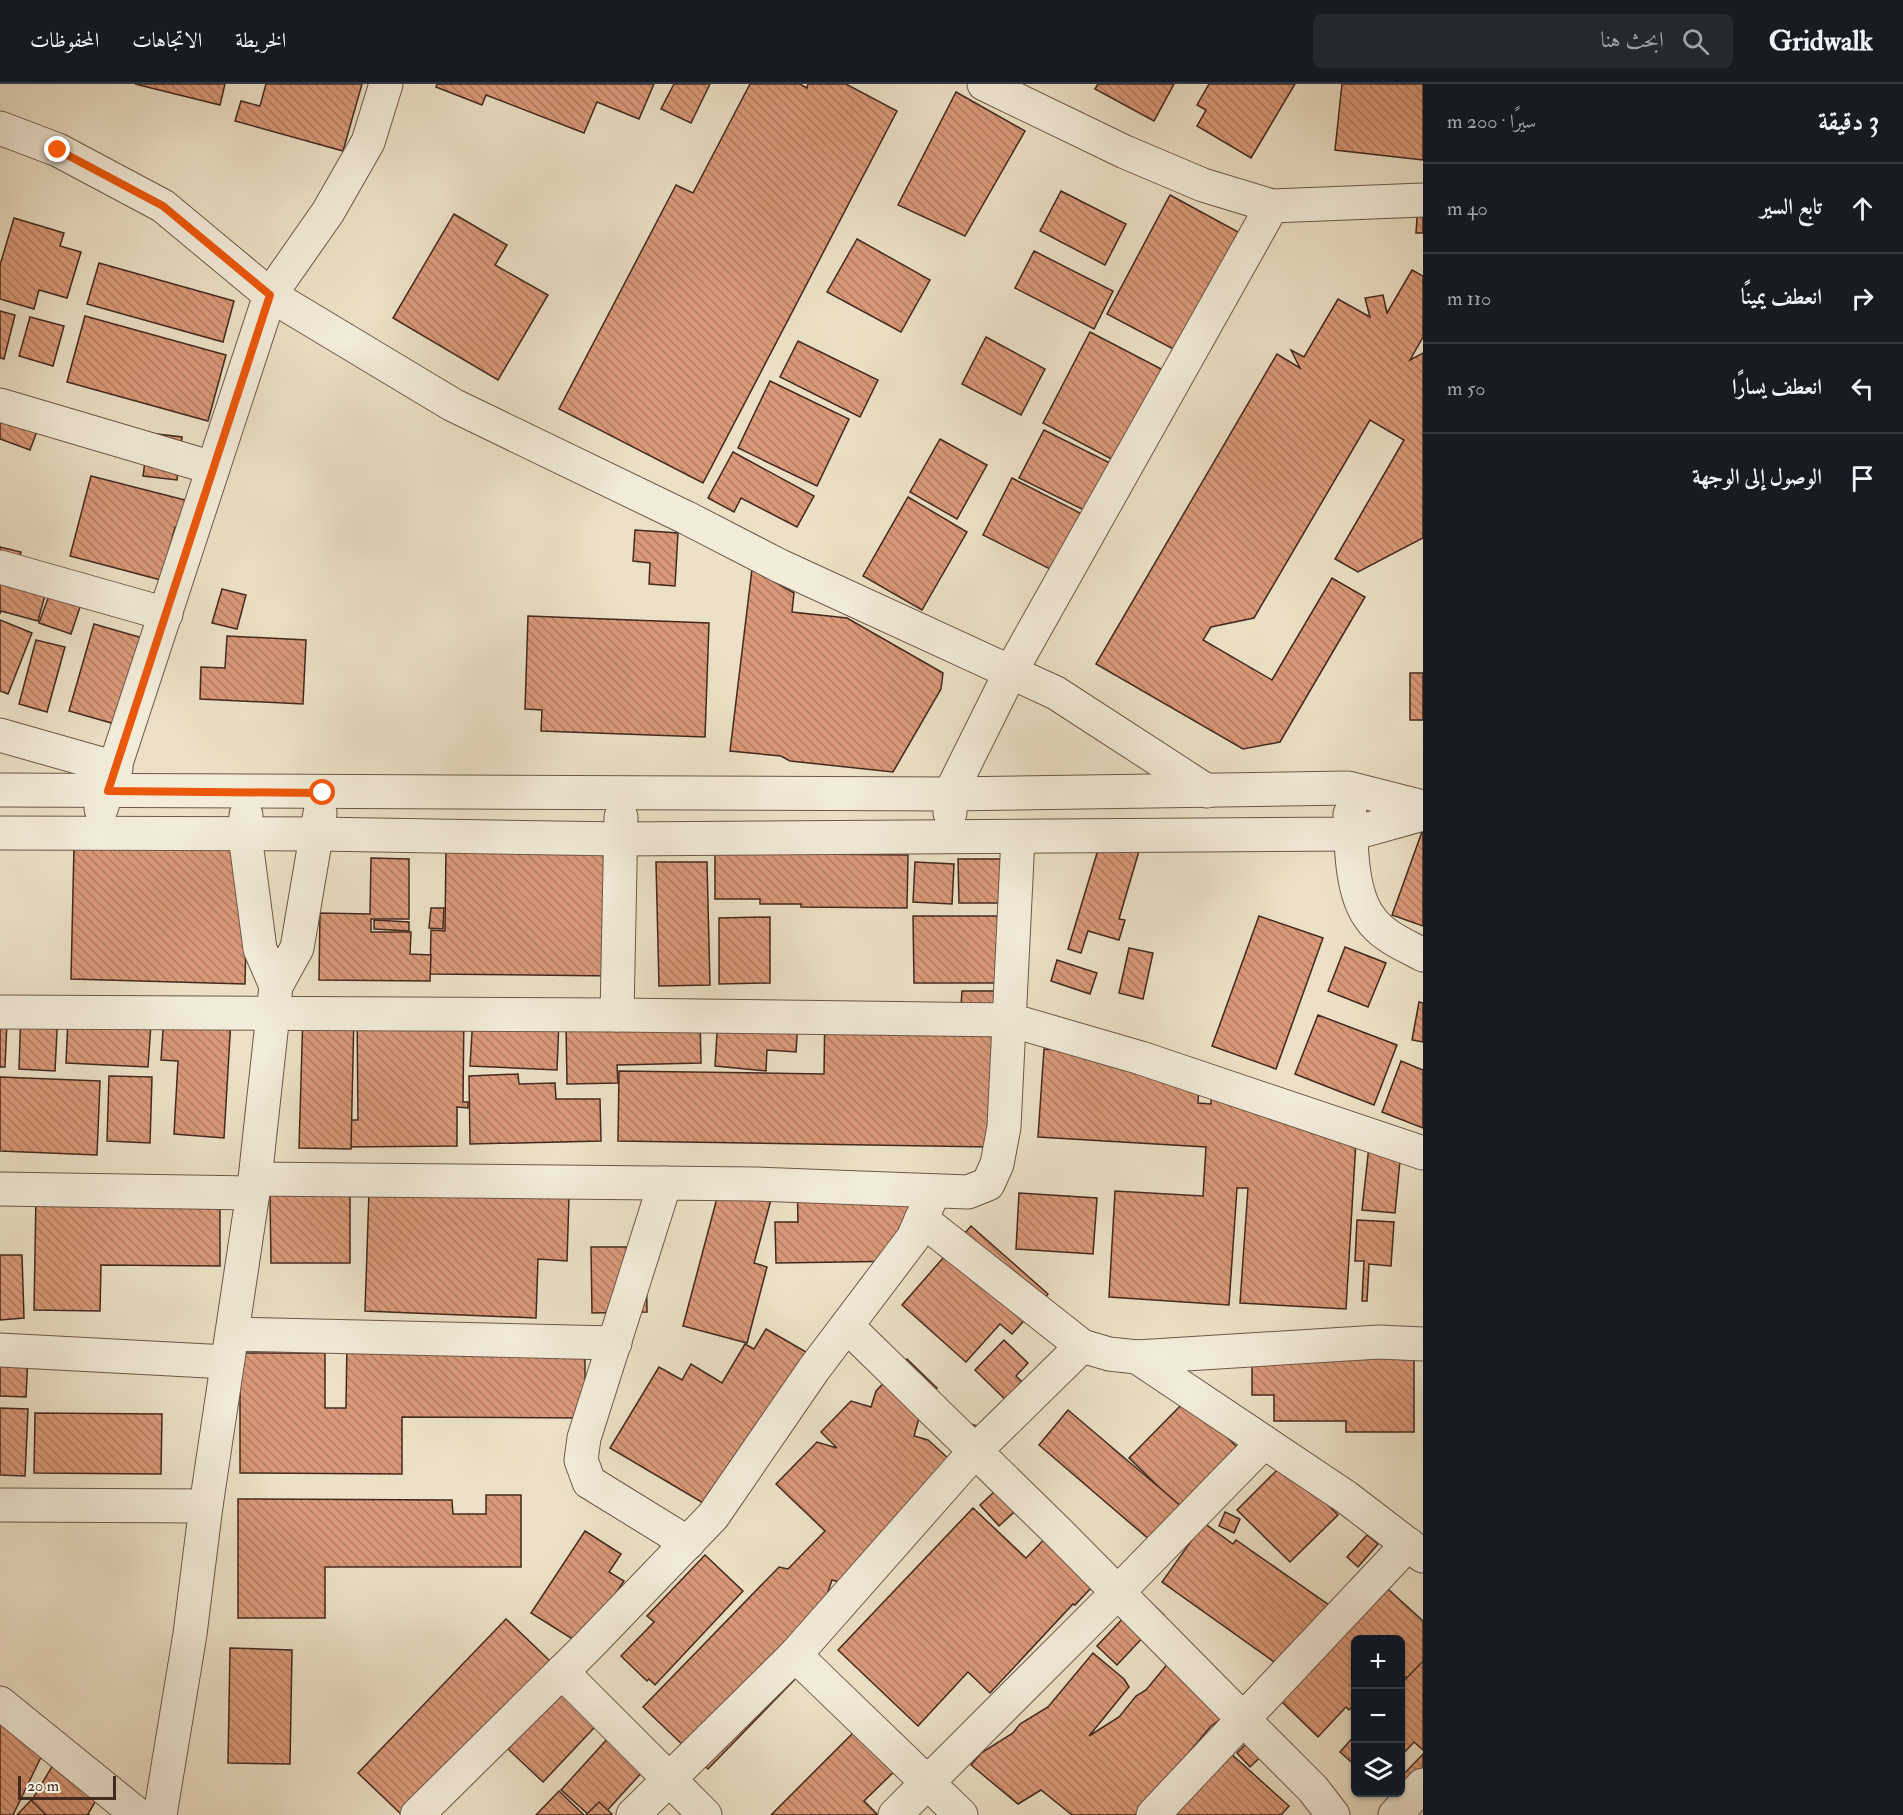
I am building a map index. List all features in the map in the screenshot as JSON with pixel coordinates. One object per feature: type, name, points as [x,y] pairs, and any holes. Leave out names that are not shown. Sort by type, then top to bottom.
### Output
[{"type":"street","points":[[92,833],[112,779],[270,295],[328,212],[368,142],[386,84]]},
{"type":"street","points":[[984,84],[1135,156],[1203,185],[1272,206],[1423,200]]},
{"type":"street","points":[[0,128],[58,150],[163,206],[270,295],[453,405],[687,518],[780,566],[1010,674],[1056,693],[1207,791]]},
{"type":"street","points":[[949,838],[950,794],[1010,674],[1272,206]]},
{"type":"street","points":[[0,405],[213,468]]},
{"type":"street","points":[[0,567],[166,614]]},
{"type":"street","points":[[0,735],[112,779]]},
{"type":"street","points":[[0,790],[112,779],[246,792],[323,793],[950,794],[1348,788],[1423,807]]},
{"type":"street","points":[[1348,788],[1358,896],[1370,919],[1388,936],[1423,955]]},
{"type":"street","points":[[246,792],[245,835],[260,949],[274,1000]]},
{"type":"street","points":[[160,1815],[190,1634],[206,1506],[254,1186],[274,1000],[297,948],[323,793]]},
{"type":"street","points":[[617,1015],[621,794]]},
{"type":"street","points":[[0,832],[620,839],[1351,834],[1423,814]]},
{"type":"street","points":[[0,1189],[756,1184],[928,1205],[968,1192],[988,1184],[997,1164],[1004,1127],[1018,837]]},
{"type":"street","points":[[0,1011],[274,1000],[617,1015],[1010,1020],[1141,1058],[1423,1153]]},
{"type":"street","points":[[664,1183],[584,1438],[581,1460],[589,1482],[688,1543]]},
{"type":"street","points":[[417,1815],[562,1672],[713,1516],[814,1369],[913,1238],[928,1205]]},
{"type":"street","points":[[928,1205],[1082,1346],[1109,1354],[1137,1357],[1379,1342],[1423,1344]]},
{"type":"street","points":[[847,1326],[1118,1592],[1313,1789],[1333,1815]]},
{"type":"street","points":[[0,1350],[615,1343]]},
{"type":"street","points":[[633,1815],[795,1654],[975,1451],[1082,1346]]},
{"type":"street","points":[[1137,1357],[1346,1497],[1416,1550],[1243,1719],[1153,1815]]},
{"type":"street","points":[[895,1815],[1264,1442]]},
{"type":"street","points":[[0,1505],[206,1506]]},
{"type":"street","points":[[795,1654],[961,1815]]},
{"type":"street","points":[[562,1672],[705,1815]]},
{"type":"street","points":[[0,1703],[138,1815]]},
{"type":"street","points":[[1395,1815],[1423,1785]]},
{"type":"building","points":[[135,84],[225,84],[220,105]]},
{"type":"building","points":[[266,84],[362,84],[343,151],[235,121],[241,101],[260,106]]},
{"type":"building","points":[[437,84],[654,84],[639,119],[597,102],[584,133],[486,95],[482,105],[436,87]]},
{"type":"building","points":[[674,84],[710,84],[691,123],[661,109]]},
{"type":"building","points":[[750,84],[800,84],[807,88],[808,84],[846,84],[897,111],[703,483],[559,409],[676,185],[693,193]]},
{"type":"building","points":[[1098,84],[1174,84],[1154,121],[1095,89]]},
{"type":"building","points":[[1209,84],[1295,84],[1251,158],[1197,126],[1206,110],[1197,105]]},
{"type":"building","points":[[1342,84],[1423,84],[1423,160],[1335,150]]},
{"type":"building","points":[[956,92],[1025,131],[965,236],[898,205]]},
{"type":"building","points":[[1061,191],[1126,224],[1105,265],[1040,231]]},
{"type":"building","points":[[1170,195],[1240,233],[1177,351],[1107,314]]},
{"type":"building","points":[[1418,203],[1423,204],[1423,233],[1416,233]]},
{"type":"building","points":[[454,214],[507,245],[495,265],[548,295],[498,380],[393,318]]},
{"type":"building","points":[[14,218],[64,233],[60,246],[81,252],[67,298],[39,290],[34,309],[0,299],[0,265]]},
{"type":"building","points":[[857,239],[930,280],[901,332],[827,292]]},
{"type":"building","points":[[1034,251],[1113,291],[1094,329],[1015,288]]},
{"type":"building","points":[[99,263],[234,301],[223,342],[87,304]]},
{"type":"building","points":[[1412,270],[1423,276],[1423,337],[1410,360],[1423,353],[1423,538],[1358,572],[1335,559],[1404,440],[1370,420],[1254,618],[1211,627],[1203,640],[1272,680],[1332,578],[1365,597],[1280,742],[1243,749],[1096,664],[1277,354],[1300,368],[1291,350],[1304,357],[1338,299],[1370,317],[1365,298],[1383,295],[1387,313]]},
{"type":"building","points":[[0,311],[15,315],[4,359],[0,358]]},
{"type":"building","points":[[85,316],[226,355],[208,421],[67,382]]},
{"type":"building","points":[[30,317],[64,326],[53,366],[19,356]]},
{"type":"building","points":[[1090,332],[1169,373],[1121,464],[1043,423]]},
{"type":"building","points":[[986,337],[1045,369],[1021,415],[962,384]]},
{"type":"building","points":[[798,341],[878,380],[860,417],[780,377]]},
{"type":"building","points":[[770,381],[849,419],[817,486],[738,448]]},
{"type":"building","points":[[11,391],[47,404],[30,450],[0,439],[0,421]]},
{"type":"building","points":[[1044,430],[1114,465],[1090,513],[1019,478]]},
{"type":"building","points":[[149,433],[182,437],[177,480],[143,476]]},
{"type":"building","points":[[940,439],[987,465],[957,519],[910,492]]},
{"type":"building","points":[[733,452],[814,496],[797,527],[741,498],[734,512],[708,498]]},
{"type":"building","points":[[91,476],[189,501],[182,528],[175,527],[161,580],[70,556]]},
{"type":"building","points":[[1012,478],[1084,515],[1056,572],[983,535]]},
{"type":"building","points":[[908,497],[967,532],[922,610],[863,576]]},
{"type":"building","points":[[635,530],[678,533],[675,586],[649,584],[650,563],[633,561]]},
{"type":"building","points":[[0,547],[21,552],[17,568],[50,577],[38,621],[1,611],[0,614]]},
{"type":"building","points":[[752,569],[794,593],[792,612],[847,618],[943,673],[941,689],[893,772],[790,761],[781,756],[730,751]]},
{"type":"building","points":[[52,587],[83,598],[71,634],[39,623]]},
{"type":"building","points":[[222,589],[246,595],[237,629],[212,623]]},
{"type":"building","points":[[528,616],[709,623],[705,737],[541,731],[542,710],[525,709]]},
{"type":"building","points":[[0,620],[32,633],[8,694],[0,691]]},
{"type":"building","points":[[94,624],[146,639],[122,726],[69,711]]},
{"type":"building","points":[[227,636],[306,640],[303,704],[200,699],[201,667],[225,668]]},
{"type":"building","points":[[36,640],[65,647],[47,712],[19,704]]},
{"type":"building","points":[[1410,673],[1423,673],[1423,720],[1410,720]]},
{"type":"building","points":[[1423,829],[1423,926],[1392,915]]},
{"type":"building","points":[[1104,830],[1142,841],[1119,919],[1125,920],[1119,940],[1088,931],[1081,953],[1068,949]]},
{"type":"building","points":[[74,846],[248,850],[245,984],[71,979]]},
{"type":"building","points":[[446,846],[616,847],[615,976],[430,974],[431,930],[445,931]]},
{"type":"building","points":[[715,853],[908,855],[907,908],[801,907],[801,904],[760,904],[760,899],[715,899]]},
{"type":"building","points":[[371,858],[409,859],[409,919],[371,919],[371,932],[411,932],[410,954],[431,955],[430,981],[319,980],[320,913],[370,914]]},
{"type":"building","points":[[958,859],[1009,859],[1009,903],[959,903]]},
{"type":"building","points":[[656,862],[707,862],[710,985],[659,986]]},
{"type":"building","points":[[915,862],[954,864],[952,904],[913,902]]},
{"type":"building","points":[[431,908],[444,908],[443,929],[429,928]]},
{"type":"building","points":[[913,916],[1006,916],[1007,983],[914,983]]},
{"type":"building","points":[[1259,916],[1323,938],[1276,1069],[1212,1046]]},
{"type":"building","points":[[770,917],[770,983],[719,984],[719,918]]},
{"type":"building","points":[[374,920],[409,922],[409,931],[374,929]]},
{"type":"building","points":[[1345,947],[1386,963],[1368,1007],[1328,991]]},
{"type":"building","points":[[1129,948],[1153,953],[1143,999],[1119,993]]},
{"type":"building","points":[[1057,960],[1097,973],[1090,994],[1051,981]]},
{"type":"building","points":[[962,991],[994,991],[991,1147],[618,1141],[619,1071],[824,1074],[825,1003],[961,1005]]},
{"type":"building","points":[[1419,1002],[1423,1003],[1423,1042],[1412,1040]]},
{"type":"building","points":[[464,1008],[463,1102],[468,1102],[468,1108],[457,1107],[457,1146],[346,1147],[346,1120],[358,1120],[357,1009]]},
{"type":"building","points":[[21,1010],[58,1012],[55,1071],[19,1069]]},
{"type":"building","points":[[303,1013],[354,1014],[351,1149],[299,1148]]},
{"type":"building","points":[[164,1015],[231,1019],[224,1138],[174,1134],[178,1061],[161,1060]]},
{"type":"building","points":[[1318,1015],[1397,1045],[1374,1105],[1295,1074]]},
{"type":"building","points":[[473,1016],[559,1020],[557,1070],[470,1066]]},
{"type":"building","points":[[718,1017],[798,1022],[796,1052],[767,1050],[766,1071],[715,1066]]},
{"type":"building","points":[[68,1019],[151,1024],[148,1067],[66,1063]]},
{"type":"building","points":[[700,1020],[701,1063],[617,1065],[618,1083],[567,1084],[566,1024]]},
{"type":"building","points":[[0,1021],[7,1021],[5,1067],[0,1067]]},
{"type":"building","points":[[1044,1049],[1161,1057],[1199,1080],[1198,1103],[1211,1104],[1212,1080],[1357,1124],[1346,1309],[1240,1303],[1248,1188],[1237,1188],[1229,1305],[1109,1297],[1115,1191],[1203,1196],[1206,1147],[1038,1137]]},
{"type":"building","points":[[1401,1061],[1423,1070],[1423,1128],[1382,1112]]},
{"type":"building","points":[[518,1074],[519,1084],[555,1083],[556,1099],[600,1099],[601,1141],[470,1144],[469,1076]]},
{"type":"building","points":[[109,1076],[152,1077],[150,1143],[107,1141]]},
{"type":"building","points":[[0,1077],[100,1081],[97,1155],[0,1151]]},
{"type":"building","points":[[1370,1137],[1402,1140],[1395,1213],[1362,1210]]},
{"type":"building","points":[[797,1179],[926,1188],[909,1261],[776,1263],[775,1222],[798,1222]]},
{"type":"building","points":[[721,1183],[772,1196],[754,1263],[767,1267],[747,1343],[683,1326]]},
{"type":"building","points":[[220,1189],[220,1266],[101,1265],[100,1311],[34,1310],[36,1194]]},
{"type":"building","points":[[369,1191],[569,1196],[567,1261],[538,1259],[536,1318],[365,1311]]},
{"type":"building","points":[[350,1193],[350,1263],[271,1263],[270,1194]]},
{"type":"building","points":[[1019,1193],[1097,1198],[1093,1254],[1016,1249]]},
{"type":"building","points":[[1357,1220],[1394,1222],[1391,1266],[1369,1264],[1367,1301],[1362,1301],[1364,1261],[1355,1261]]},
{"type":"building","points":[[971,1226],[1048,1294],[1012,1334],[1000,1324],[966,1362],[902,1305]]},
{"type":"building","points":[[591,1247],[646,1247],[647,1312],[592,1313]]},
{"type":"building","points":[[0,1255],[22,1255],[24,1318],[0,1320]]},
{"type":"building","points":[[766,1329],[813,1356],[715,1510],[610,1448],[659,1367],[682,1380],[691,1364],[722,1383],[745,1344],[754,1349]]},
{"type":"building","points":[[347,1340],[585,1346],[585,1418],[402,1417],[402,1474],[240,1473],[240,1353],[325,1353],[325,1408],[346,1408]]},
{"type":"building","points":[[1004,1340],[1028,1363],[1016,1376],[1028,1388],[1011,1405],[975,1370]]},
{"type":"building","points":[[1252,1351],[1414,1351],[1414,1432],[1346,1432],[1346,1421],[1274,1421],[1274,1395],[1252,1395]]},
{"type":"building","points":[[0,1355],[28,1356],[26,1397],[0,1396]]},
{"type":"building","points":[[907,1359],[937,1388],[924,1401],[939,1415],[988,1429],[947,1445],[919,1418],[914,1436],[928,1440],[960,1469],[850,1585],[832,1580],[799,1675],[708,1769],[643,1707],[779,1567],[788,1569],[825,1531],[776,1484],[817,1442],[837,1448],[821,1432],[851,1401],[871,1407],[876,1391]]},
{"type":"building","points":[[1187,1399],[1237,1447],[1179,1507],[1129,1458]]},
{"type":"building","points":[[0,1408],[28,1409],[25,1476],[0,1475]]},
{"type":"building","points":[[1068,1410],[1181,1506],[1151,1541],[1039,1445]]},
{"type":"building","points":[[35,1413],[162,1414],[161,1474],[34,1473]]},
{"type":"building","points":[[1285,1462],[1338,1515],[1290,1562],[1237,1510]]},
{"type":"building","points":[[1008,1479],[1027,1500],[999,1526],[980,1505]]},
{"type":"building","points":[[486,1495],[521,1495],[521,1567],[325,1567],[325,1618],[238,1618],[238,1499],[452,1500],[453,1514],[486,1514]]},
{"type":"building","points":[[973,1508],[1026,1558],[1058,1525],[1107,1571],[990,1693],[968,1672],[918,1726],[838,1650]]},
{"type":"building","points":[[1225,1512],[1240,1519],[1234,1533],[1219,1526]]},
{"type":"building","points":[[1204,1523],[1233,1544],[1236,1540],[1329,1605],[1284,1669],[1162,1582]]},
{"type":"building","points":[[585,1531],[621,1554],[609,1572],[624,1581],[582,1645],[531,1613]]},
{"type":"building","points":[[1367,1535],[1378,1544],[1358,1567],[1347,1557]]},
{"type":"building","points":[[705,1555],[743,1591],[655,1685],[649,1679],[647,1681],[621,1656],[654,1622],[647,1616]]},
{"type":"building","points":[[1388,1589],[1423,1621],[1423,1662],[1407,1678],[1405,1676],[1405,1635],[1351,1635],[1351,1708],[1349,1710],[1346,1707],[1318,1737],[1281,1701]]},
{"type":"building","points":[[1144,1596],[1164,1615],[1117,1665],[1097,1646]]},
{"type":"building","points":[[506,1619],[550,1661],[402,1815],[358,1773]]},
{"type":"building","points":[[1183,1645],[1221,1719],[1211,1726],[1137,1815],[1072,1815],[1041,1790],[1018,1804],[971,1765],[981,1753],[1013,1733],[1020,1724],[1048,1707],[1093,1653],[1124,1679],[1129,1687],[1089,1736],[1119,1717],[1136,1696],[1146,1690]]},
{"type":"building","points":[[230,1648],[292,1650],[290,1764],[228,1763]]},
{"type":"building","points":[[1423,1661],[1423,1750],[1414,1742],[1405,1752],[1405,1680]]},
{"type":"building","points":[[574,1679],[609,1712],[543,1782],[508,1749]]},
{"type":"building","points":[[0,1709],[44,1751],[13,1815],[0,1815]]},
{"type":"building","points":[[867,1719],[907,1759],[864,1801],[878,1815],[771,1815]]},
{"type":"building","points":[[619,1726],[655,1758],[603,1815],[589,1815],[561,1790]]},
{"type":"building","points":[[1260,1730],[1273,1745],[1250,1767],[1237,1753]]},
{"type":"building","points":[[1351,1740],[1351,1762],[1340,1752]]},
{"type":"building","points":[[1229,1752],[1289,1806],[1281,1815],[1171,1815]]},
{"type":"building","points":[[1423,1754],[1423,1771],[1405,1787],[1405,1773]]},
{"type":"building","points":[[54,1763],[102,1790],[88,1814],[90,1815],[41,1815],[28,1807]]},
{"type":"building","points":[[559,1791],[584,1815],[536,1815]]},
{"type":"building","points":[[31,1800],[46,1815],[17,1815]]},
{"type":"building","points":[[599,1802],[612,1814],[586,1815]]},
{"type":"route","points":[[58,150],[163,206],[270,295],[108,791],[323,793]]}]
